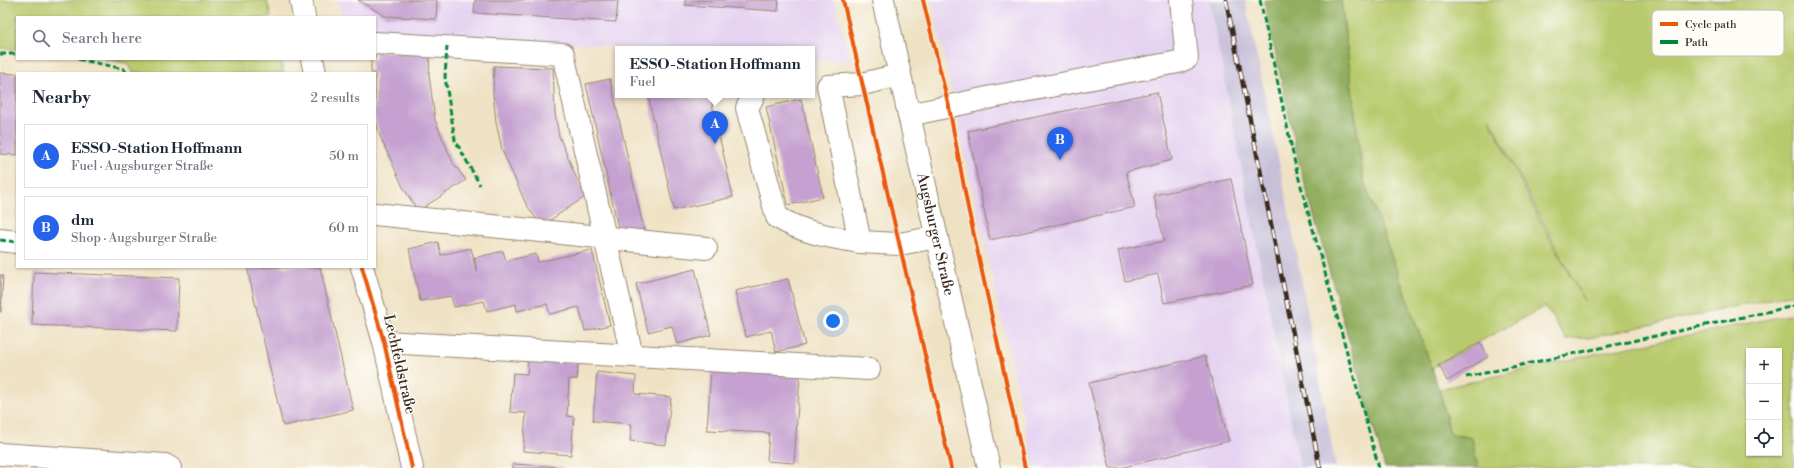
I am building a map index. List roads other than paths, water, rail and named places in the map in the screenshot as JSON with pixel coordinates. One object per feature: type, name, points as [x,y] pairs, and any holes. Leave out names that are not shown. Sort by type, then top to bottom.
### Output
[{"type":"main road","points":[[301,0],[304,16]]},
{"type":"main road","name":"Augsburger Straße","points":[[883,0],[989,468]]},
{"type":"main road","points":[[909,115],[992,97],[1178,62],[1188,58],[1181,0]]},
{"type":"main road","points":[[376,43],[563,54],[630,347]]},
{"type":"main road","points":[[312,60],[315,72]]},
{"type":"main road","points":[[860,242],[820,86],[862,84],[900,75]]},
{"type":"main road","points":[[752,98],[747,108],[776,217],[793,227],[814,234],[860,242],[899,244],[937,237]]},
{"type":"main road","points":[[376,214],[706,248]]},
{"type":"main road","points":[[0,240],[16,242]]},
{"type":"main road","name":"Lechfeldstraße","points":[[362,268],[384,342],[412,468]]},
{"type":"main road","points":[[384,342],[869,369]]},
{"type":"main road","points":[[0,454],[165,464],[170,468]]},
{"type":"railway","points":[[1226,0],[1320,468]]},
{"type":"place","name":"ESSO-Station Hoffmann","points":[[715,144]]},
{"type":"place","name":"dm","points":[[1060,160]]}]
